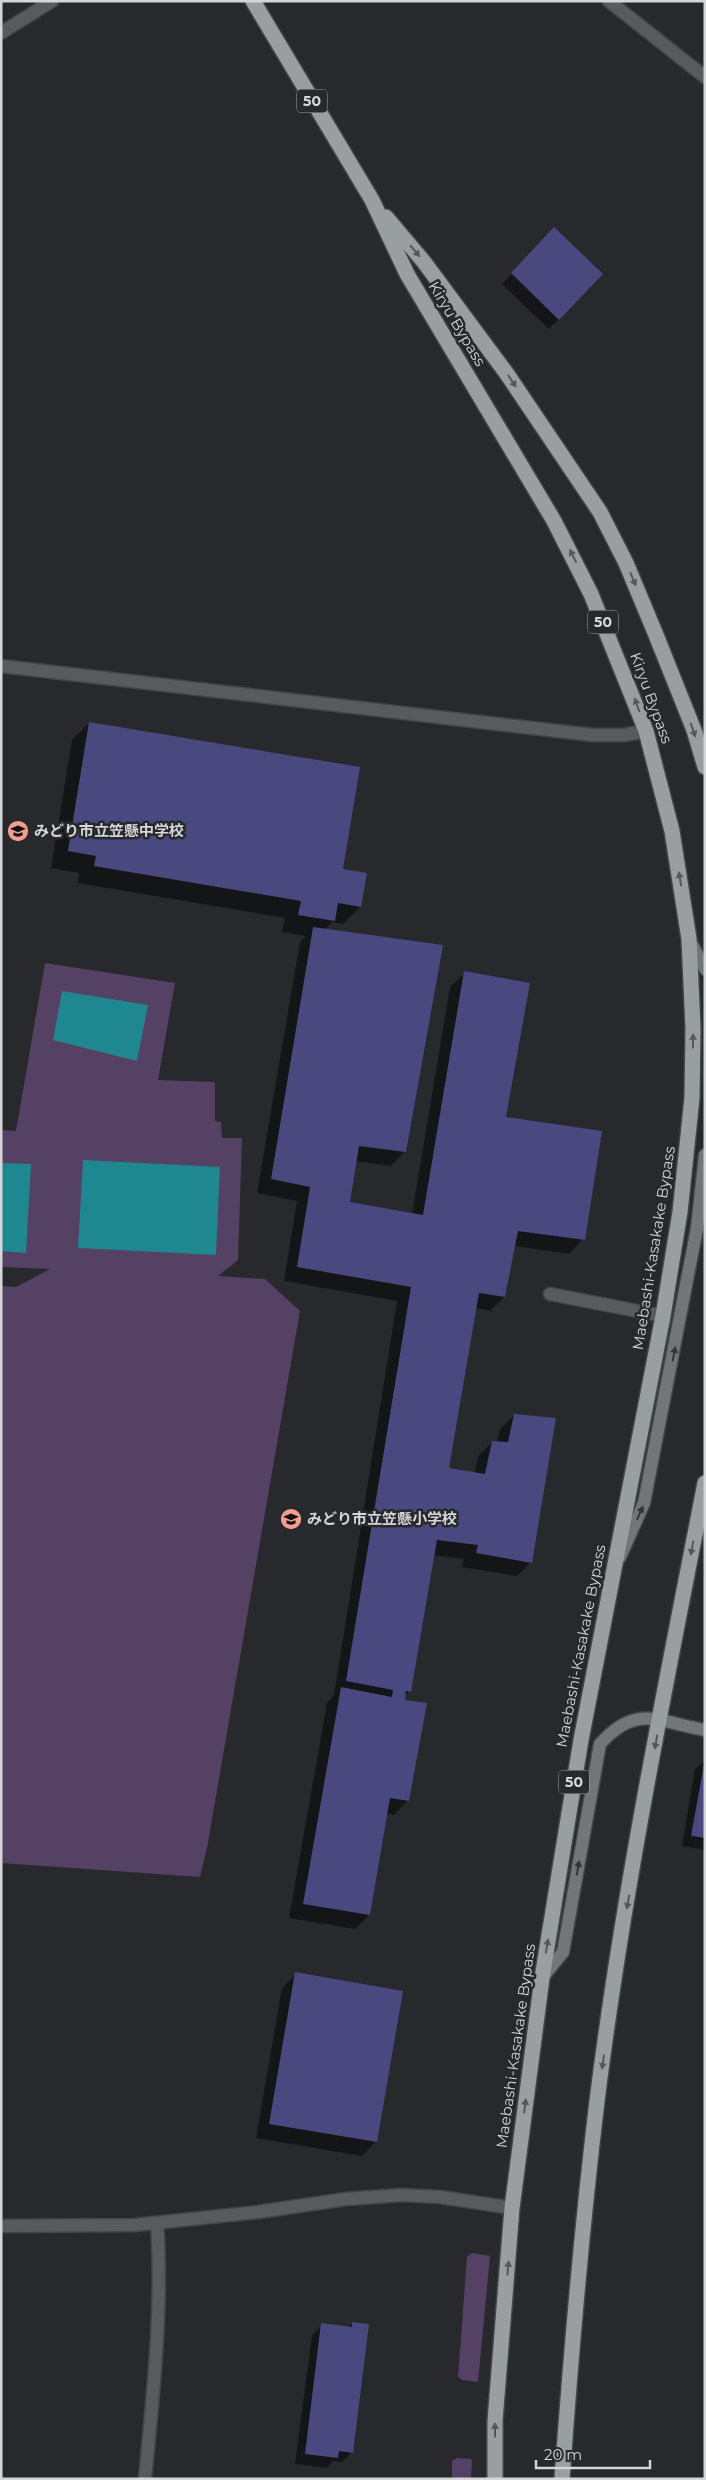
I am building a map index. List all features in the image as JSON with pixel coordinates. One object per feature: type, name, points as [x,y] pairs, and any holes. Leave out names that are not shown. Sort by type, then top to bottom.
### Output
[{"type":"highway","name":"50","points":[[253,1],[372,200]]},
{"type":"highway","name":"Kiryu Bypass","points":[[372,200],[407,274],[572,554],[595,603],[646,731],[672,831],[689,940],[693,1028],[692,1090]]},
{"type":"highway","name":"Kiryu Bypass","points":[[372,200],[424,262],[507,374],[600,512],[626,563],[649,617],[694,730],[705,767]]},
{"type":"highway","name":"Maebashi-Kasakake Bypass","points":[[494,2479],[495,2422],[512,2208],[542,1978],[581,1740],[663,1316],[680,1212],[692,1090]]},
{"type":"highway","points":[[562,2479],[574,2322],[598,2100],[621,1944],[659,1719],[705,1482]]},
{"type":"main road","points":[[689,940],[705,969]]},
{"type":"main road","points":[[613,1573],[644,1503],[697,1228],[705,1155]]},
{"type":"main road","points":[[542,1978],[563,1952],[600,1744],[613,1730],[630,1720],[659,1719],[705,1730]]},
{"type":"street","points":[[1,33],[52,1]]},
{"type":"street","points":[[613,3],[705,77]]},
{"type":"street","points":[[1,666],[592,735],[624,735],[646,731]]},
{"type":"street","points":[[550,1294],[663,1316]]},
{"type":"street","points":[[1,2226],[135,2225],[258,2212],[346,2199],[401,2195],[440,2197],[512,2208]]},
{"type":"street","points":[[146,2479],[160,2259],[157,2223]]},
{"type":"shaded area","points":[[45,963],[175,983],[158,1080],[215,1082],[215,1121],[221,1122],[222,1138],[242,1138],[238,1260],[218,1276],[265,1279],[300,1311],[207,1848],[200,1877],[1,1863],[1,1286],[16,1287],[50,1269],[1,1267],[1,1130],[16,1131]]},
{"type":"shaded area","points":[[472,2253],[490,2256],[478,2382],[462,2380],[458,2377],[467,2257]]},
{"type":"shaded area","points":[[457,2458],[472,2459],[471,2479],[452,2479],[452,2461]]},
{"type":"water","points":[[62,991],[148,1005],[137,1061],[53,1040]]},
{"type":"water","points":[[83,1160],[220,1167],[216,1255],[78,1248]]},
{"type":"water","points":[[1,1163],[31,1164],[26,1253],[1,1251]]},
{"type":"building","points":[[554,227],[603,274],[559,320],[511,273]]},
{"type":"building","points":[[89,722],[360,767],[343,869],[367,873],[361,907],[338,903],[335,921],[298,915],[301,901],[94,866],[96,856],[68,851]]},
{"type":"building","points":[[313,927],[443,945],[406,1152],[359,1146],[350,1202],[423,1215],[464,971],[530,983],[506,1117],[602,1131],[585,1240],[518,1231],[505,1297],[479,1293],[449,1468],[485,1474],[492,1441],[508,1442],[514,1414],[556,1418],[532,1563],[476,1553],[478,1545],[437,1540],[411,1692],[406,1691],[405,1700],[427,1703],[409,1801],[390,1798],[370,1915],[303,1904],[341,1687],[392,1697],[393,1690],[346,1681],[411,1287],[297,1267],[310,1187],[271,1179]]},
{"type":"building","points":[[705,1764],[705,1838],[691,1836]]},
{"type":"building","points":[[295,1972],[403,1991],[377,2142],[269,2124]]},
{"type":"building","points":[[352,2322],[369,2324],[353,2453],[339,2451],[338,2458],[305,2454],[321,2323],[352,2327]]},
{"type":"place","name":"みどり市立笠懸中学校","points":[[18,831]]},
{"type":"place","name":"みどり市立笠懸小学校","points":[[291,1519]]}]
